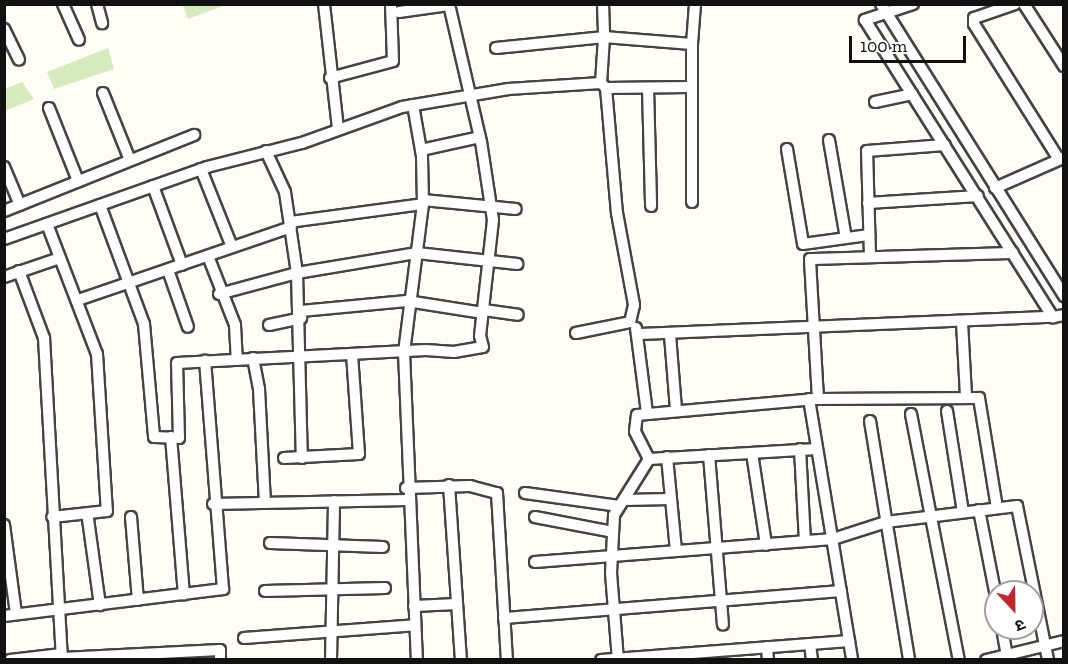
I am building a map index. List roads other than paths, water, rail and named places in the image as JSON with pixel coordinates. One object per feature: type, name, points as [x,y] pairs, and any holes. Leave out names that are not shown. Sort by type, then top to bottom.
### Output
[{"type":"street","points":[[63,4],[79,40]]},
{"type":"street","points":[[97,4],[102,23]]},
{"type":"street","points":[[324,4],[330,78],[338,128]]},
{"type":"street","points":[[603,4],[603,86],[616,213],[634,305],[630,322]]},
{"type":"street","points":[[692,202],[688,87],[695,4]]},
{"type":"street","points":[[913,4],[883,9],[865,20],[1013,253],[1058,316]]},
{"type":"street","points":[[995,188],[1061,158],[974,24],[974,18],[1015,4]]},
{"type":"street","points":[[1024,4],[1064,66]]},
{"type":"street","points":[[100,205],[130,282],[147,342],[154,437],[179,438],[177,363],[483,347],[480,336],[491,208],[480,137],[449,5],[395,8],[393,61],[330,78]]},
{"type":"street","points":[[883,9],[1064,296]]},
{"type":"street","points":[[4,29],[19,60]]},
{"type":"street","points":[[496,48],[604,37],[692,44]]},
{"type":"street","points":[[4,239],[201,170],[413,105],[469,94],[603,86],[688,87]]},
{"type":"street","points":[[648,88],[651,206]]},
{"type":"street","points":[[103,93],[130,160]]},
{"type":"street","points":[[875,102],[912,94]]},
{"type":"street","points":[[413,105],[421,150],[423,202],[404,352],[406,488],[417,660]]},
{"type":"street","points":[[49,108],[78,181]]},
{"type":"street","points":[[4,211],[194,135]]},
{"type":"street","points":[[421,150],[480,137]]},
{"type":"street","points":[[829,140],[846,238]]},
{"type":"street","points":[[870,256],[867,151],[945,145]]},
{"type":"street","points":[[787,149],[803,244],[869,235]]},
{"type":"street","points":[[266,151],[285,192],[297,273],[301,315],[299,357],[302,458]]},
{"type":"street","points":[[4,168],[20,205]]},
{"type":"street","points":[[201,170],[232,248]]},
{"type":"street","points":[[153,186],[182,265]]},
{"type":"street","points":[[868,203],[978,196]]},
{"type":"street","points":[[78,300],[232,248],[290,225],[423,202],[516,209]]},
{"type":"street","points":[[47,224],[97,354],[107,511],[52,517]]},
{"type":"street","points":[[221,293],[297,273],[417,253],[517,264]]},
{"type":"street","points":[[852,660],[817,448],[810,259],[1013,253]]},
{"type":"street","points":[[208,256],[235,325],[237,360]]},
{"type":"street","points":[[4,276],[60,258]]},
{"type":"street","points":[[168,270],[188,327]]},
{"type":"street","points":[[19,271],[44,338],[52,517],[62,657]]},
{"type":"street","points":[[269,325],[301,315],[410,301],[518,315]]},
{"type":"street","points":[[639,334],[670,335],[814,329],[1058,316]]},
{"type":"street","points":[[576,333],[630,322]]},
{"type":"street","points":[[630,322],[639,334],[647,414]]},
{"type":"street","points":[[962,322],[966,396]]},
{"type":"street","points":[[670,335],[676,410]]},
{"type":"street","points":[[284,458],[359,454],[352,355]]},
{"type":"street","points":[[253,358],[259,389],[265,503]]},
{"type":"street","points":[[4,616],[223,589],[213,504],[205,361]]},
{"type":"street","points":[[649,459],[635,431],[637,415],[814,399],[966,396],[979,398],[997,508]]},
{"type":"street","points":[[947,411],[963,512]]},
{"type":"street","points":[[911,414],[959,660]]},
{"type":"street","points":[[870,421],[909,660]]},
{"type":"street","points":[[171,437],[184,594]]},
{"type":"street","points":[[649,459],[817,448]]},
{"type":"street","points":[[800,449],[806,540]]},
{"type":"street","points":[[752,453],[766,545]]},
{"type":"street","points":[[708,455],[723,624]]},
{"type":"street","points":[[667,457],[676,550]]},
{"type":"street","points":[[618,658],[612,555],[613,532],[622,503],[649,459]]},
{"type":"street","points":[[406,488],[449,484],[497,493],[507,660]]},
{"type":"street","points":[[449,484],[461,660]]},
{"type":"street","points":[[525,493],[622,503],[670,499]]},
{"type":"street","points":[[213,504],[407,500]]},
{"type":"street","points":[[331,660],[334,501]]},
{"type":"street","points":[[535,562],[833,539],[886,522],[1017,506],[1048,660]]},
{"type":"street","points":[[979,510],[993,580]]},
{"type":"street","points":[[131,517],[138,600]]},
{"type":"street","points":[[535,517],[613,532]]},
{"type":"street","points":[[88,519],[100,605]]},
{"type":"street","points":[[4,525],[6,555],[16,615]]},
{"type":"street","points":[[270,543],[383,547]]},
{"type":"street","points":[[265,591],[385,588]]},
{"type":"street","points":[[504,618],[615,611],[841,591]]},
{"type":"street","points":[[414,606],[457,604]]},
{"type":"street","points":[[244,638],[415,625]]},
{"type":"street","points":[[1004,640],[1007,655]]},
{"type":"street","points":[[601,660],[725,655],[767,647],[849,641]]},
{"type":"street","points":[[986,660],[1064,641]]},
{"type":"street","points":[[810,644],[812,660]]},
{"type":"street","points":[[767,647],[768,660]]},
{"type":"street","points":[[10,660],[170,656],[220,650],[220,660]]}]
